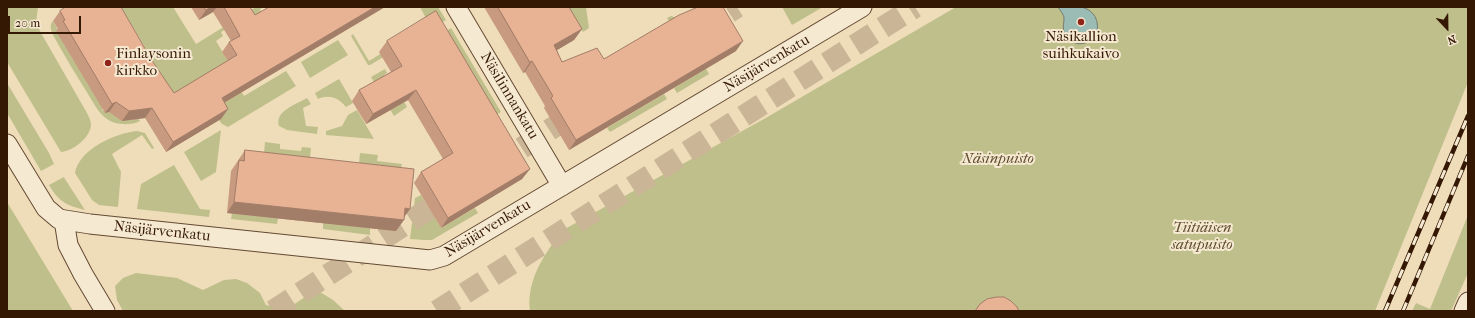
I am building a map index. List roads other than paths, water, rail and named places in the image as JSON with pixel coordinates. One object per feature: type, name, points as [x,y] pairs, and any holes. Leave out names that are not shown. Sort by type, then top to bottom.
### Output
[{"type":"street","name":"Näsilinnankatu","points":[[456,7],[562,186]]},
{"type":"street","name":"Näsijärvenkatu","points":[[64,220],[118,228],[430,260],[444,256],[862,7]]},
{"type":"street","points":[[7,144],[46,208],[54,216],[64,220],[68,245],[105,311]]},
{"type":"street","points":[[1464,311],[1468,302]]},
{"type":"water","name":"Näsikallion suihkukaivo","points":[[1058,7],[1081,7],[1090,11],[1094,15],[1097,23],[1097,32],[1095,37],[1087,42],[1079,44],[1068,38],[1063,28],[1064,17]]},
{"type":"tunnel","points":[[701,30],[737,7]]},
{"type":"tunnel","points":[[437,311],[915,7]]},
{"type":"tunnel","points":[[494,166],[580,110]]},
{"type":"tunnel","points":[[273,311],[453,193]]},
{"type":"railway","points":[[1385,311],[1468,116]]},
{"type":"railway","points":[[1403,311],[1468,156]]},
{"type":"place","name":"Näsikallion suihkukaivo","points":[[1081,22]]},
{"type":"place","name":"Finlaysonin kirkko","points":[[108,63]]},
{"type":"park label","name":"Näsinpuisto","points":[[998,159]]},
{"type":"park label","name":"Tiitiäisen satupuisto","points":[[1202,236]]}]
